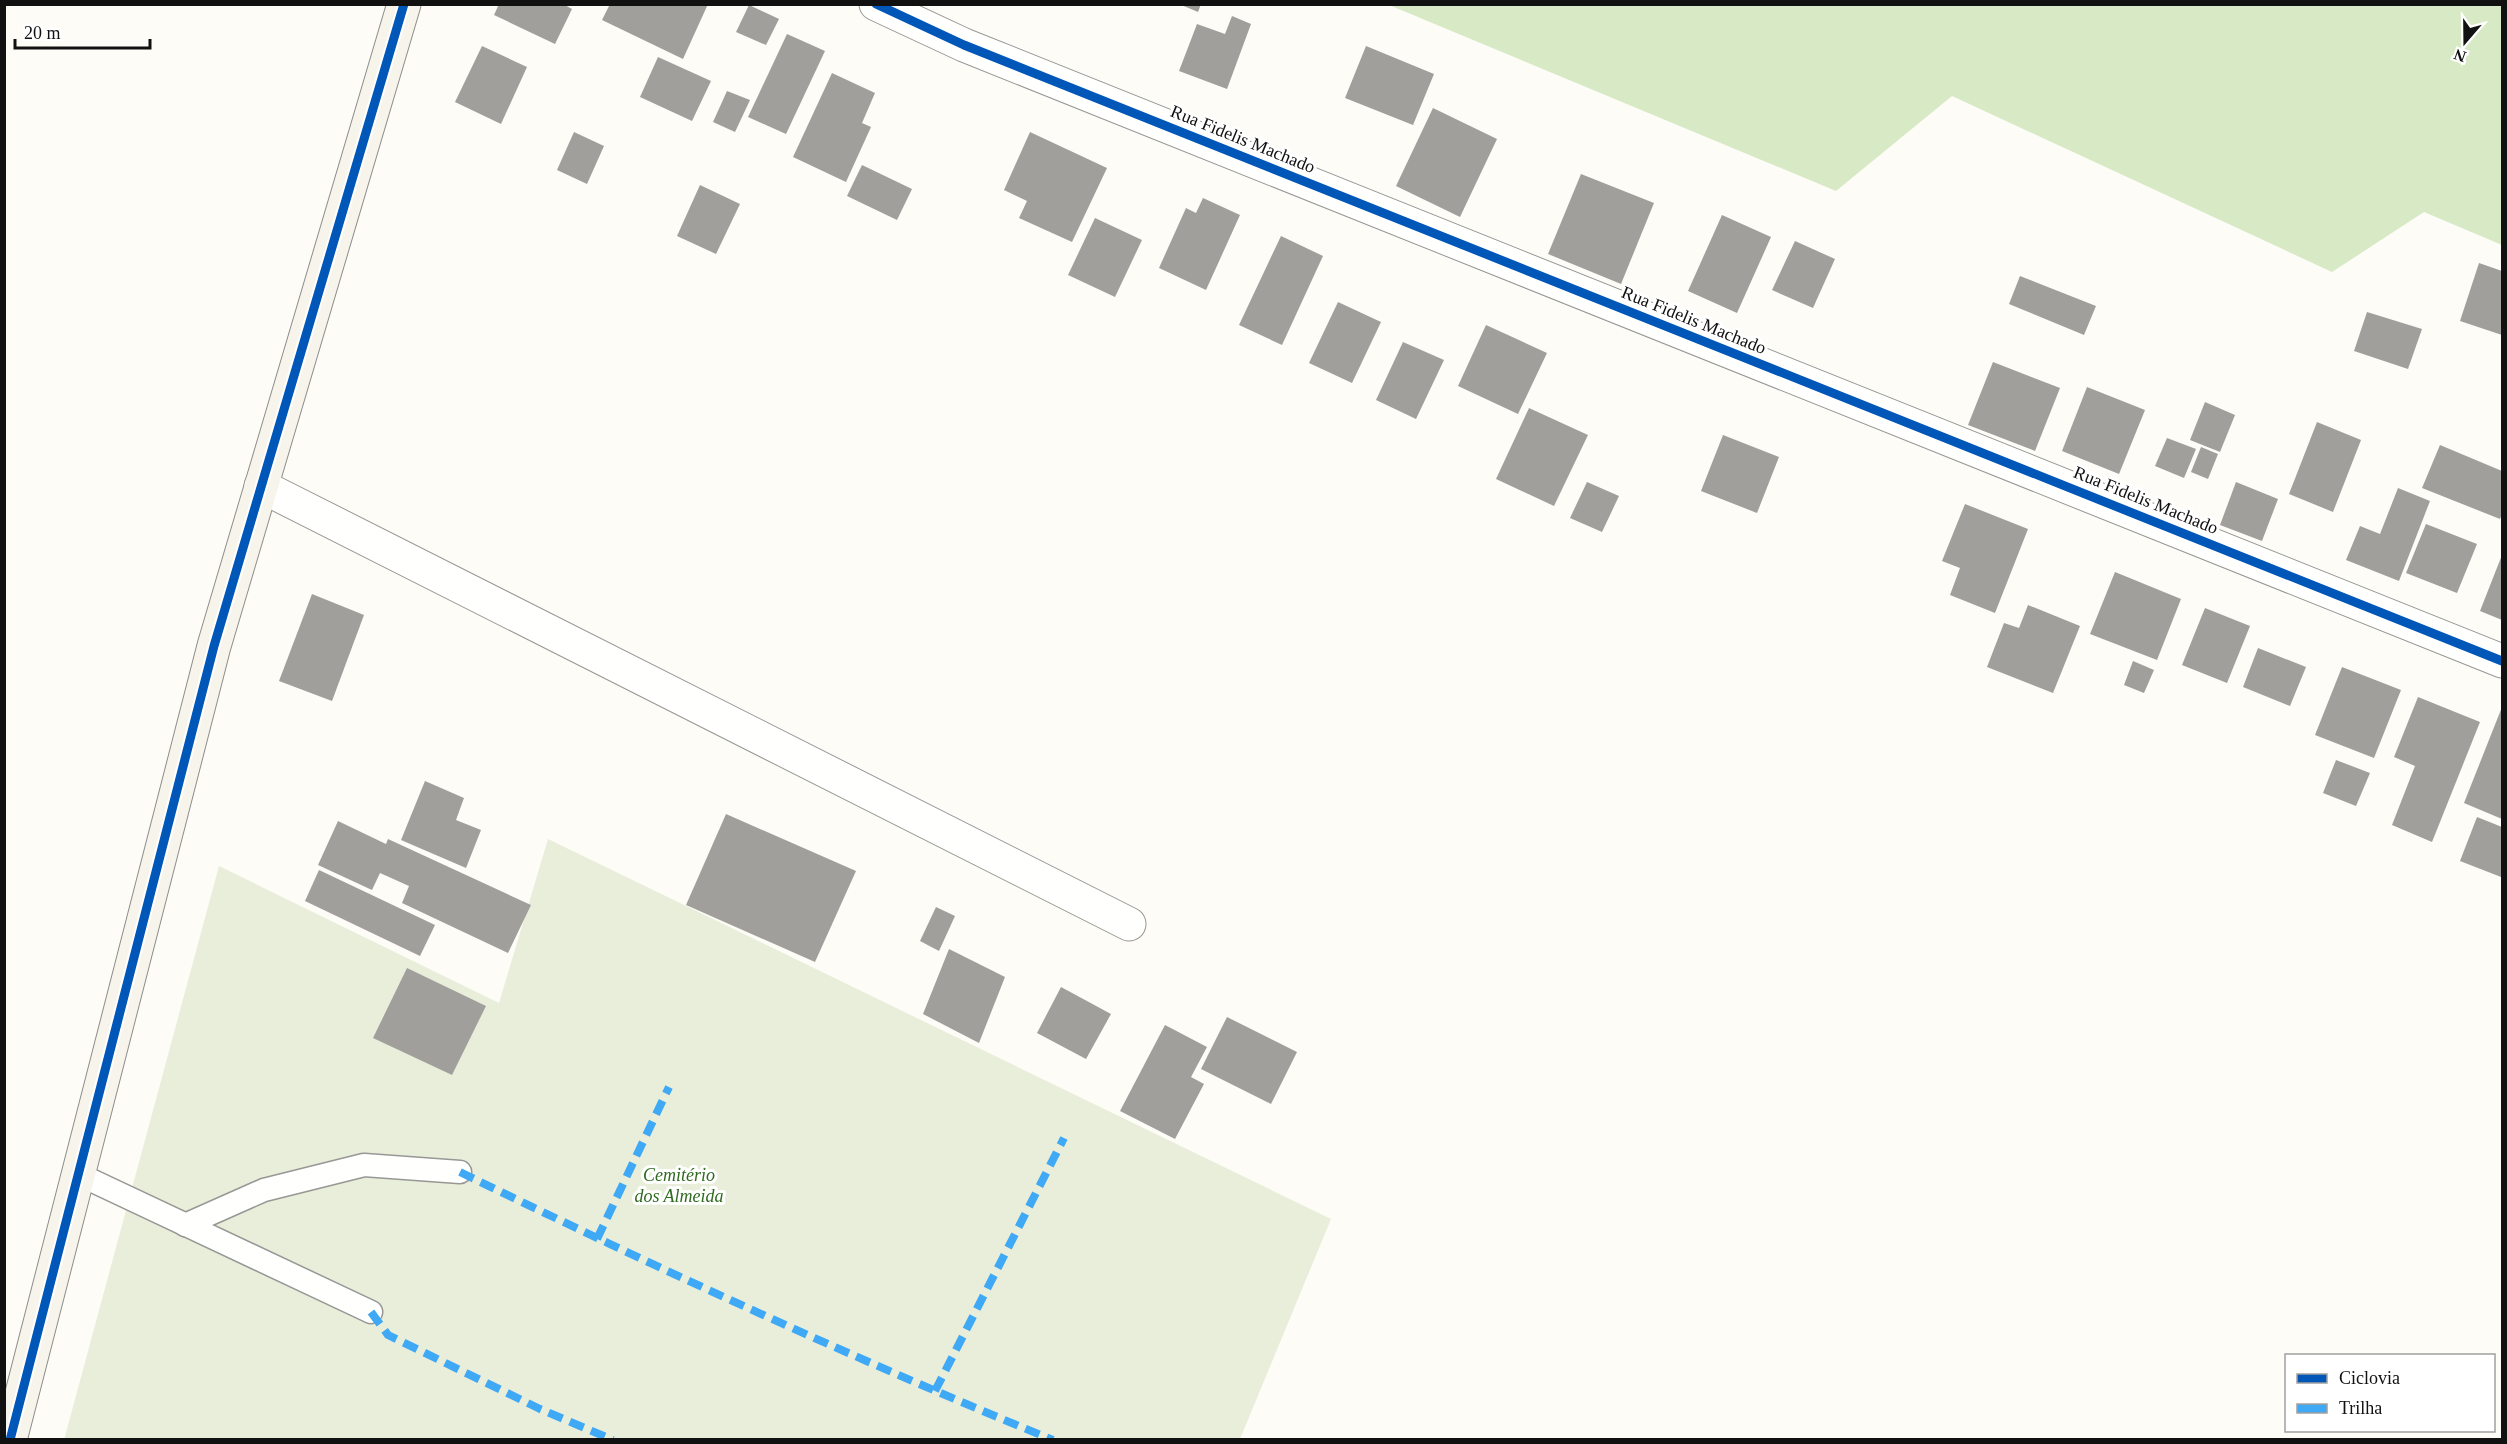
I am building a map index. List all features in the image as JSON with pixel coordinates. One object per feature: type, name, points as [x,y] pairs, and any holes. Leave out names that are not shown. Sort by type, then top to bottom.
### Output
[{"type":"street","points":[[10,1440],[214,646],[404,4]]},
{"type":"street","name":"Rua Fidelis Machado","points":[[876,4],[975,50],[2502,661]]},
{"type":"street","points":[[261,486],[1129,924]]},
{"type":"lane","points":[[185,1225],[264,1190],[364,1165],[460,1172]]},
{"type":"lane","points":[[78,1174],[370,1312]]},
{"type":"green space","points":[[1389,5],[2502,5],[2502,245],[2424,212],[2332,272],[1952,96],[1836,191]]},
{"type":"green space","name":"Cemitério dos Almeida","points":[[548,839],[1331,1219],[1240,1439],[64,1440],[219,866],[499,1003]]},
{"type":"building","points":[[499,4],[563,4],[572,9],[555,44],[494,15]]},
{"type":"building","points":[[610,4],[708,4],[683,59],[602,20]]},
{"type":"building","points":[[1179,4],[1201,4],[1198,12]]},
{"type":"building","points":[[749,5],[779,19],[766,45],[736,32]]},
{"type":"building","points":[[1232,16],[1251,24],[1227,89],[1179,71],[1197,24],[1225,34]]},
{"type":"building","points":[[787,34],[825,51],[786,134],[748,117]]},
{"type":"building","points":[[482,46],[527,67],[501,124],[455,102]]},
{"type":"building","points":[[1366,46],[1434,74],[1413,125],[1345,98]]},
{"type":"building","points":[[658,57],[711,81],[692,121],[640,97]]},
{"type":"building","points":[[832,73],[875,93],[862,123],[871,127],[846,182],[793,157]]},
{"type":"building","points":[[727,91],[750,100],[735,132],[713,122]]},
{"type":"building","points":[[1433,108],[1497,139],[1460,217],[1396,186]]},
{"type":"building","points":[[574,132],[604,146],[587,184],[557,170]]},
{"type":"building","points":[[1030,132],[1107,168],[1072,242],[1019,218],[1027,201],[1004,190]]},
{"type":"building","points":[[862,165],[912,189],[897,220],[847,196]]},
{"type":"building","points":[[1581,174],[1654,203],[1621,284],[1548,254]]},
{"type":"building","points":[[700,185],[740,204],[716,254],[677,236]]},
{"type":"building","points":[[1203,198],[1240,215],[1206,290],[1159,268],[1186,208],[1196,213]]},
{"type":"building","points":[[1722,215],[1771,237],[1737,313],[1688,291]]},
{"type":"building","points":[[1095,218],[1142,240],[1115,297],[1068,275]]},
{"type":"building","points":[[1281,236],[1323,256],[1282,345],[1239,325]]},
{"type":"building","points":[[1795,241],[1835,259],[1813,308],[1772,290]]},
{"type":"building","points":[[2479,263],[2502,271],[2502,335],[2460,321]]},
{"type":"building","points":[[2020,276],[2096,306],[2084,335],[2009,304]]},
{"type":"building","points":[[1338,302],[1381,322],[1352,383],[1309,363]]},
{"type":"building","points":[[2367,312],[2422,329],[2408,369],[2354,351]]},
{"type":"building","points":[[1486,325],[1547,353],[1518,414],[1458,386]]},
{"type":"building","points":[[1403,342],[1444,360],[1416,419],[1376,400]]},
{"type":"building","points":[[1993,362],[2060,388],[2035,451],[1968,425]]},
{"type":"building","points":[[2087,387],[2145,410],[2119,474],[2062,451]]},
{"type":"building","points":[[2205,402],[2235,415],[2220,452],[2190,440]]},
{"type":"building","points":[[1529,408],[1588,435],[1554,506],[1496,479]]},
{"type":"building","points":[[2317,422],[2361,440],[2333,512],[2289,494]]},
{"type":"building","points":[[1723,435],[1779,457],[1757,513],[1701,491]]},
{"type":"building","points":[[2167,438],[2196,449],[2184,478],[2155,466]]},
{"type":"building","points":[[2440,445],[2502,471],[2500,519],[2422,488]]},
{"type":"building","points":[[2201,447],[2218,454],[2208,479],[2191,472]]},
{"type":"building","points":[[1587,482],[1619,496],[1602,532],[1570,518]]},
{"type":"building","points":[[2236,482],[2278,499],[2262,541],[2220,525]]},
{"type":"building","points":[[2398,488],[2430,501],[2399,581],[2346,560],[2360,526],[2380,534]]},
{"type":"building","points":[[1965,504],[2028,529],[1995,613],[1950,595],[1960,568],[1942,561]]},
{"type":"building","points":[[2426,524],[2477,544],[2457,593],[2406,573]]},
{"type":"building","points":[[2502,555],[2502,620],[2480,611]]},
{"type":"building","points":[[2115,572],[2181,599],[2157,660],[2090,634]]},
{"type":"building","points":[[312,594],[364,615],[332,701],[279,681]]},
{"type":"building","points":[[2028,605],[2080,626],[2053,693],[1987,667],[2004,623],[2019,628]]},
{"type":"building","points":[[2205,608],[2250,626],[2227,683],[2182,665]]},
{"type":"building","points":[[2258,648],[2306,667],[2290,706],[2243,687]]},
{"type":"building","points":[[2133,661],[2154,670],[2144,693],[2124,685]]},
{"type":"building","points":[[2342,667],[2401,690],[2374,758],[2315,735]]},
{"type":"building","points":[[2418,697],[2480,722],[2432,842],[2392,825],[2415,766],[2394,757]]},
{"type":"building","points":[[2502,707],[2502,819],[2464,803]]},
{"type":"building","points":[[2336,760],[2370,773],[2356,806],[2323,793]]},
{"type":"building","points":[[425,781],[464,798],[456,820],[481,830],[466,868],[401,840]]},
{"type":"building","points":[[726,814],[856,871],[815,962],[686,905]]},
{"type":"building","points":[[2477,817],[2502,827],[2501,877],[2460,861]]},
{"type":"building","points":[[338,821],[386,844],[388,839],[531,905],[508,953],[402,903],[409,886],[380,873],[372,890],[318,865]]},
{"type":"building","points":[[319,870],[435,925],[420,956],[305,901]]},
{"type":"building","points":[[936,907],[955,916],[939,951],[920,941]]},
{"type":"building","points":[[949,949],[1005,977],[979,1043],[923,1014]]},
{"type":"building","points":[[407,968],[486,1006],[452,1075],[373,1038]]},
{"type":"building","points":[[1061,987],[1111,1014],[1086,1059],[1037,1033]]},
{"type":"building","points":[[1227,1017],[1297,1052],[1271,1104],[1201,1069]]},
{"type":"building","points":[[1165,1025],[1207,1047],[1191,1077],[1204,1084],[1175,1139],[1120,1111]]},
{"type":"marked path","points":[[597,1239],[669,1087]]},
{"type":"marked path","points":[[935,1391],[1064,1138]]},
{"type":"marked path","points":[[460,1172],[754,1311],[1053,1440]]},
{"type":"marked path","points":[[371,1312],[388,1335],[540,1409],[613,1440]]},
{"type":"cycle path","points":[[10,1440],[214,646],[404,4]]},
{"type":"cycle path","points":[[876,4],[964,45],[2502,661]]}]
